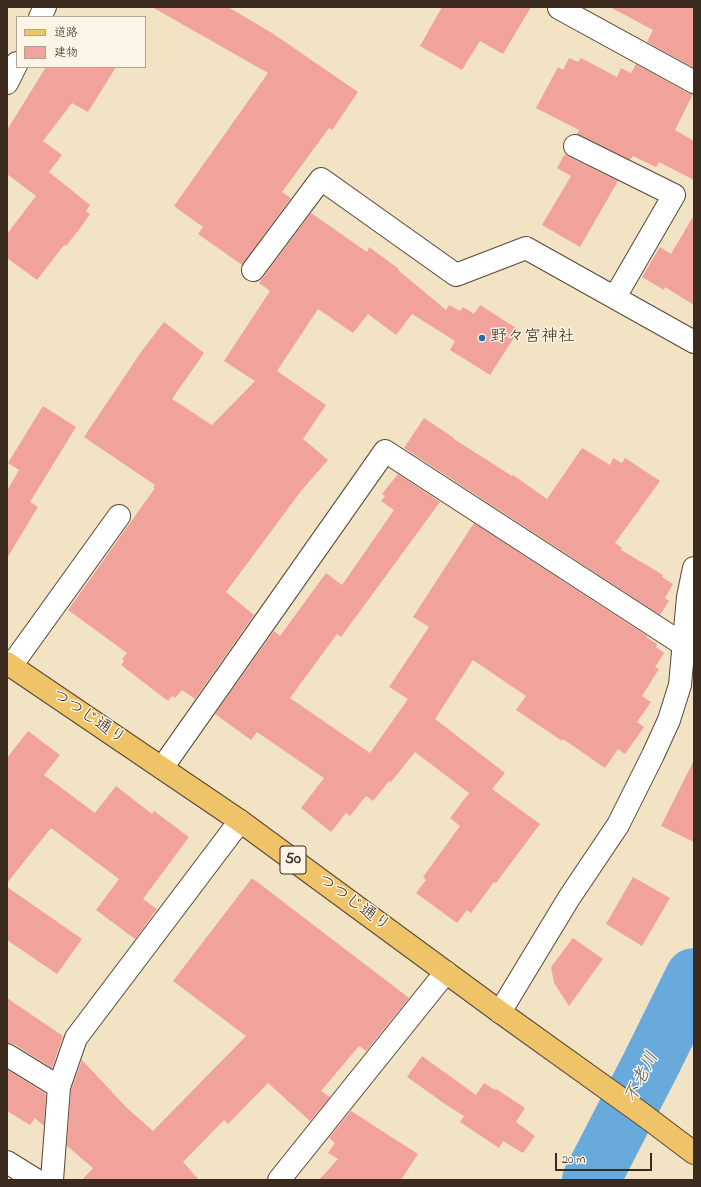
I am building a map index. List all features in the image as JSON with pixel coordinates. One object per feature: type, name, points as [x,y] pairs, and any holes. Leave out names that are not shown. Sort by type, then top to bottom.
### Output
[{"type":"main road","name":"つつじ通り","points":[[9,665],[240,821],[694,1153]]},
{"type":"street","points":[[40,16],[45,7]]},
{"type":"street","points":[[560,7],[559,8],[566,12],[694,82]]},
{"type":"street","points":[[7,84],[16,66]]},
{"type":"street","points":[[575,146],[674,195],[615,297]]},
{"type":"street","points":[[253,270],[321,179],[456,275],[526,248],[694,342]]},
{"type":"street","points":[[162,768],[386,451],[684,645]]},
{"type":"street","points":[[9,665],[119,516]]},
{"type":"street","points":[[500,1012],[569,898],[618,825],[669,720],[680,685],[688,597],[694,568]]},
{"type":"street","points":[[52,1180],[59,1087],[76,1038],[240,821]]},
{"type":"street","points":[[279,1180],[446,972]]},
{"type":"street","points":[[7,1055],[59,1087]]},
{"type":"street","points":[[7,1162],[36,1180]]},
{"type":"building","points":[[152,7],[228,7],[272,33],[358,92],[332,130],[329,128],[282,192],[291,198],[242,265],[198,234],[203,227],[174,206],[268,73]]},
{"type":"building","points":[[442,7],[531,7],[503,54],[480,41],[462,70],[420,46]]},
{"type":"building","points":[[610,7],[694,7],[694,68],[647,42],[653,30]]},
{"type":"building","points":[[569,58],[578,62],[581,58],[617,77],[621,68],[631,73],[636,64],[688,93],[693,94],[675,130],[694,141],[694,180],[659,162],[656,167],[633,156],[630,160],[577,134],[579,130],[536,108],[558,67],[563,70]]},
{"type":"building","points":[[45,68],[115,68],[88,112],[72,103],[43,141],[62,155],[49,172],[90,205],[86,211],[90,214],[66,246],[64,245],[37,280],[7,258],[7,234],[36,196],[7,174],[7,130]]},
{"type":"building","points":[[565,154],[618,181],[580,247],[542,225],[571,176],[557,168]]},
{"type":"building","points":[[311,213],[367,252],[369,247],[399,269],[398,270],[446,310],[449,305],[460,311],[463,307],[474,314],[480,305],[519,330],[490,375],[450,350],[455,341],[412,314],[396,335],[368,314],[353,333],[318,309],[277,371],[326,405],[303,439],[328,460],[301,491],[226,592],[254,615],[195,699],[182,690],[175,698],[172,696],[168,701],[121,665],[124,661],[122,659],[127,653],[68,610],[155,488],[153,487],[155,485],[84,437],[141,352],[164,322],[204,353],[172,399],[212,425],[255,381],[224,361],[270,291],[259,283]]},
{"type":"building","points":[[694,215],[694,305],[665,287],[664,290],[642,277],[660,247],[671,254]]},
{"type":"building","points":[[43,406],[76,427],[30,502],[38,507],[7,558],[7,488],[8,489],[19,470],[8,463]]},
{"type":"building","points":[[424,418],[454,439],[512,476],[513,475],[547,499],[582,448],[610,465],[613,458],[622,463],[625,458],[660,481],[615,543],[622,548],[621,550],[663,575],[662,577],[673,584],[665,598],[669,601],[660,615],[404,448]]},
{"type":"building","points":[[398,474],[440,502],[341,637],[337,634],[290,698],[370,753],[408,699],[389,687],[429,627],[413,617],[474,523],[647,636],[646,637],[657,644],[656,647],[664,653],[655,667],[659,669],[642,696],[651,702],[637,722],[644,727],[625,754],[618,749],[605,768],[563,739],[562,741],[516,710],[526,696],[473,660],[435,719],[505,773],[492,789],[540,824],[496,883],[494,882],[471,913],[467,910],[457,923],[416,893],[426,880],[423,877],[460,826],[450,818],[469,793],[415,752],[391,782],[389,781],[373,801],[366,796],[350,816],[346,813],[331,832],[301,808],[324,778],[257,732],[251,740],[215,714],[274,631],[280,636],[326,573],[342,585],[394,510],[381,501],[385,496],[382,494]]},
{"type":"building","points":[[28,731],[60,755],[44,775],[95,813],[116,786],[152,814],[154,811],[189,837],[143,899],[157,909],[135,939],[96,910],[119,879],[51,828],[7,883],[7,758]]},
{"type":"building","points":[[694,760],[694,842],[661,826]]},
{"type":"building","points":[[633,877],[670,898],[642,946],[606,924]]},
{"type":"building","points":[[252,878],[409,998],[366,1051],[359,1046],[321,1091],[330,1097],[310,1121],[268,1083],[228,1124],[224,1120],[183,1162],[199,1180],[82,1180],[93,1168],[67,1146],[71,1090],[82,1060],[126,1107],[153,1131],[246,1036],[173,981]]},
{"type":"building","points":[[7,887],[82,939],[57,974],[7,940]]},
{"type":"building","points":[[573,938],[603,959],[569,1006],[554,983],[551,967]]},
{"type":"building","points":[[7,998],[63,1036],[52,1068],[14,1044],[7,1043]]},
{"type":"building","points":[[422,1056],[476,1095],[484,1083],[525,1108],[516,1122],[535,1136],[523,1153],[503,1141],[499,1148],[460,1122],[464,1116],[407,1077]]},
{"type":"building","points":[[8,1070],[46,1094],[44,1126],[35,1118],[30,1125],[7,1111]]},
{"type":"building","points":[[351,1111],[418,1154],[401,1180],[319,1180],[338,1159],[328,1153],[335,1143],[329,1138]]},
{"type":"waterway","name":"不老川","points":[[591,1180],[694,977]]},
{"type":"place","name":"野々宮神社","points":[[482,338]]}]
